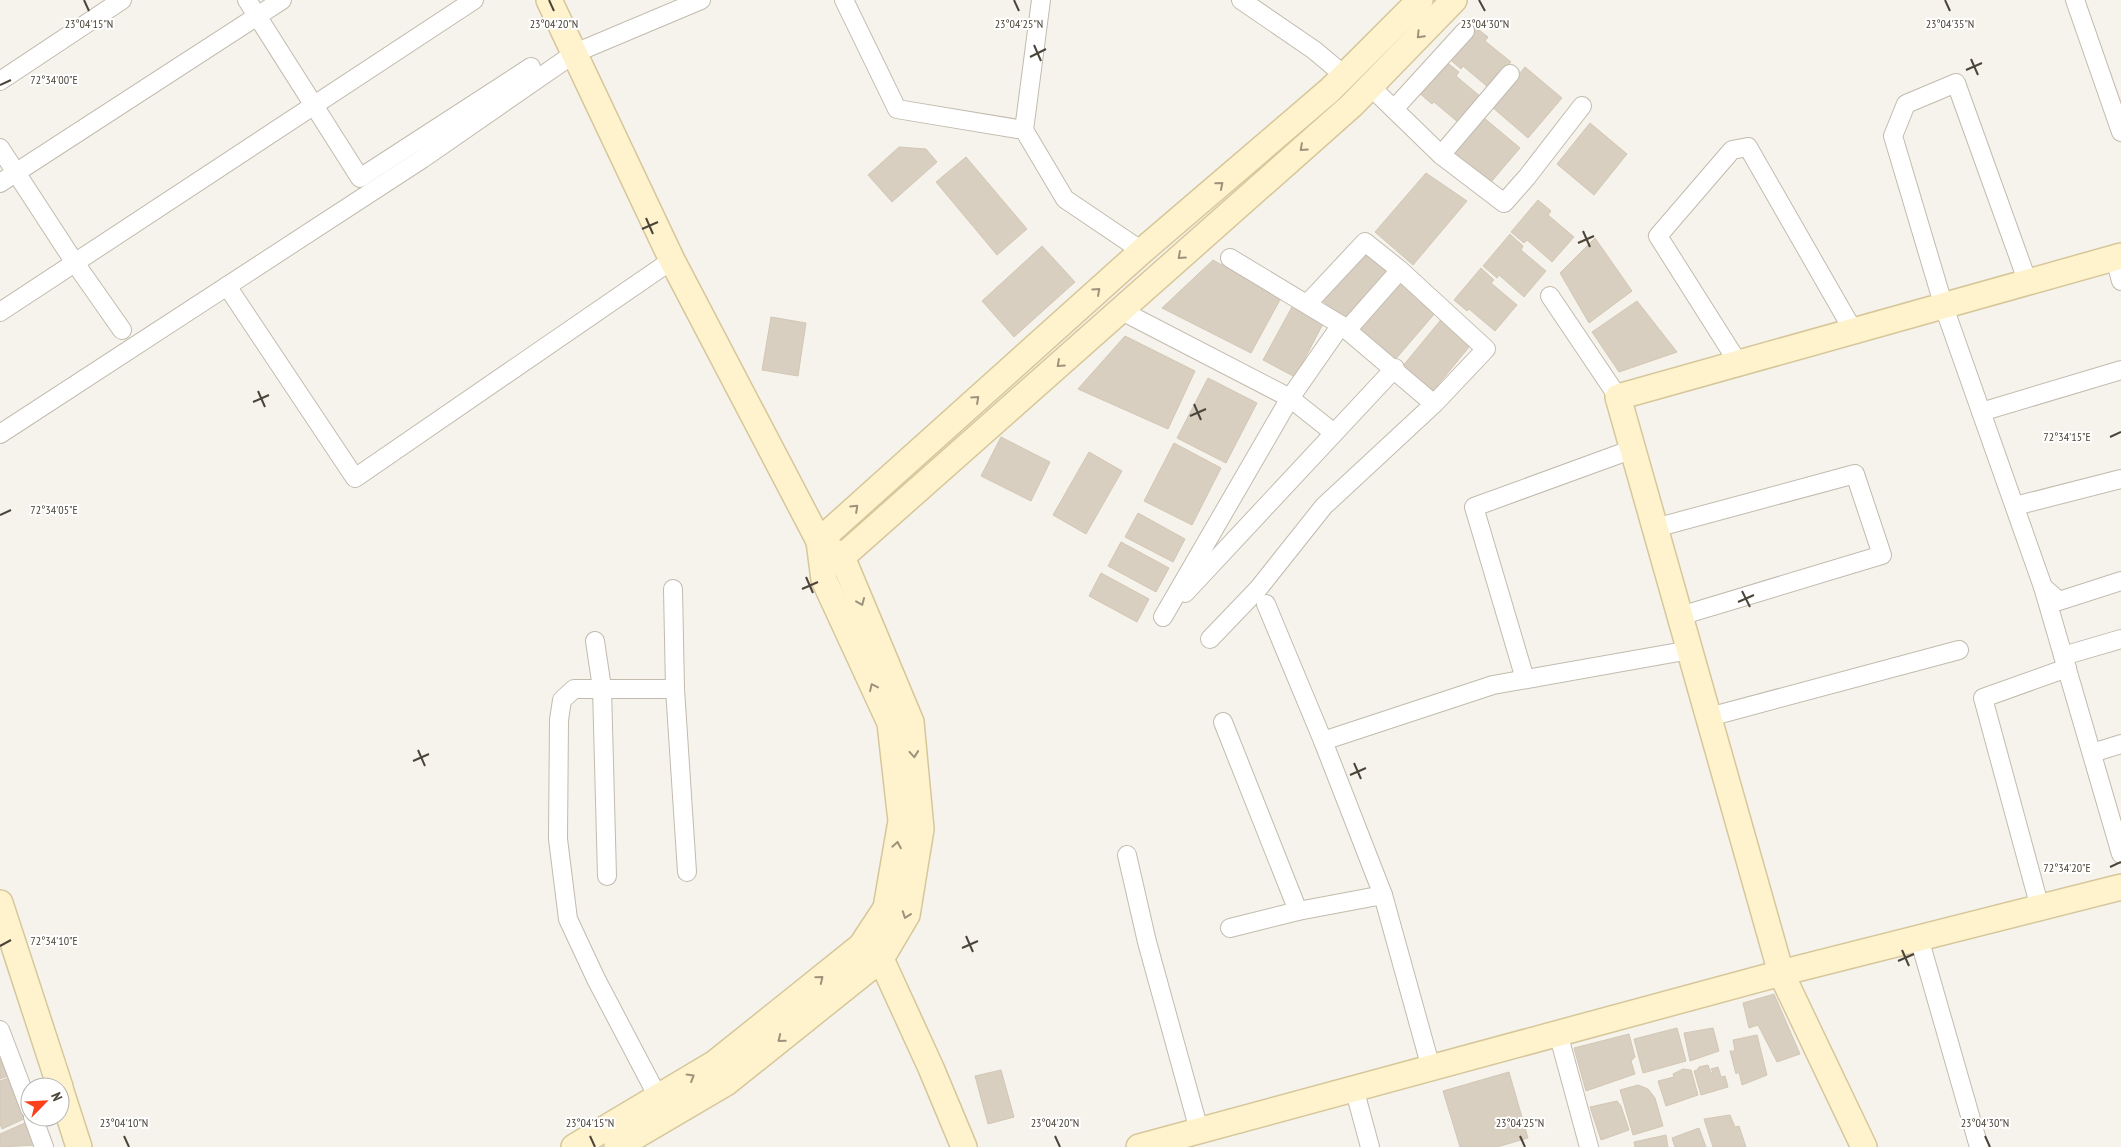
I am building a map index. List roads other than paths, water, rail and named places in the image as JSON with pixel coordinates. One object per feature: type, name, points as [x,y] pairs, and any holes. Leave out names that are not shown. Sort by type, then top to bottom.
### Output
[{"type":"street","points":[[0,81],[122,0]]},
{"type":"street","points":[[247,0],[360,178],[531,67]]},
{"type":"street","points":[[0,182],[282,0]]},
{"type":"street","points":[[0,312],[474,0]]},
{"type":"street","points":[[549,0],[672,260],[819,541],[824,580],[890,723],[901,821],[886,908],[861,946],[716,1063],[574,1147]]},
{"type":"street","points":[[0,434],[422,159],[575,53],[701,0]]},
{"type":"street","points":[[844,0],[897,110],[1024,130]]},
{"type":"street","points":[[1041,0],[1024,130],[1065,199],[1142,251]]},
{"type":"street","points":[[1241,0],[1314,50],[1345,76]]},
{"type":"street","points":[[819,541],[1142,251],[1330,90],[1420,0]]},
{"type":"street","points":[[842,557],[1352,105],[1454,0]]},
{"type":"street","points":[[2075,0],[2121,132]]},
{"type":"street","points":[[1394,109],[1465,30]]},
{"type":"street","points":[[1441,155],[1510,74]]},
{"type":"street","points":[[2028,283],[1956,83],[1906,104],[1893,136],[1944,307],[2043,587],[2121,854]]},
{"type":"street","points":[[1370,86],[1441,155],[1504,203],[1527,177],[1582,106]]},
{"type":"street","points":[[1739,364],[1658,236],[1732,150],[1748,146],[1854,332]]},
{"type":"street","points":[[0,148],[75,263],[122,330]]},
{"type":"street","points":[[1210,639],[1258,589],[1324,506],[1434,404],[1486,349],[1400,270],[1365,242],[1307,304]]},
{"type":"street","points":[[1230,258],[1344,327],[1395,368],[1434,404]]},
{"type":"street","points":[[227,286],[355,478],[672,260]]},
{"type":"street","points":[[1618,397],[2028,283],[2119,265]]},
{"type":"street","points":[[1395,368],[1163,617],[1290,398],[1344,327],[1400,270]]},
{"type":"street","points":[[1550,296],[1618,397],[1782,973],[1864,1147]]},
{"type":"street","points":[[1120,310],[1290,398],[1334,433]]},
{"type":"street","points":[[1981,412],[2121,370]]},
{"type":"street","points":[[1525,679],[1474,508],[1633,449]]},
{"type":"street","points":[[1655,528],[1855,474],[1882,555],[1680,616]]},
{"type":"street","points":[[2015,506],[2121,479]]},
{"type":"street","points":[[617,1147],[726,1083],[881,959],[907,916],[921,829],[912,722],[842,557],[819,541]]},
{"type":"street","points":[[2043,587],[2059,601],[2121,580]]},
{"type":"street","points":[[673,589],[675,688],[687,872]]},
{"type":"street","points":[[1266,604],[1323,741],[1383,895],[1431,1068]]},
{"type":"street","points":[[2040,908],[1983,698],[2121,638]]},
{"type":"street","points":[[595,641],[602,688],[607,876]]},
{"type":"street","points":[[1323,741],[1493,685],[1690,650]]},
{"type":"street","points":[[1709,717],[1959,650]]},
{"type":"street","points":[[658,1097],[596,979],[568,919],[558,839],[559,720],[562,700],[574,689],[675,688]]},
{"type":"street","points":[[1223,722],[1298,912]]},
{"type":"street","points":[[2092,753],[2121,744]]},
{"type":"street","points":[[1126,855],[1147,942],[1199,1130]]},
{"type":"street","points":[[1139,1147],[1782,973],[2121,888]]},
{"type":"street","points":[[1230,928],[1383,895]]},
{"type":"street","points":[[1,909],[56,1077]]},
{"type":"street","points":[[866,938],[881,959],[932,1068],[964,1147]]},
{"type":"street","points":[[1919,938],[1979,1147]]},
{"type":"street","points":[[0,1030],[20,1083]]},
{"type":"street","points":[[1558,1033],[1589,1147]]},
{"type":"street","points":[[1354,1088],[1370,1147]]},
{"type":"street","points":[[70,1119],[79,1147]]},
{"type":"street","points":[[37,1127],[44,1147]]}]
